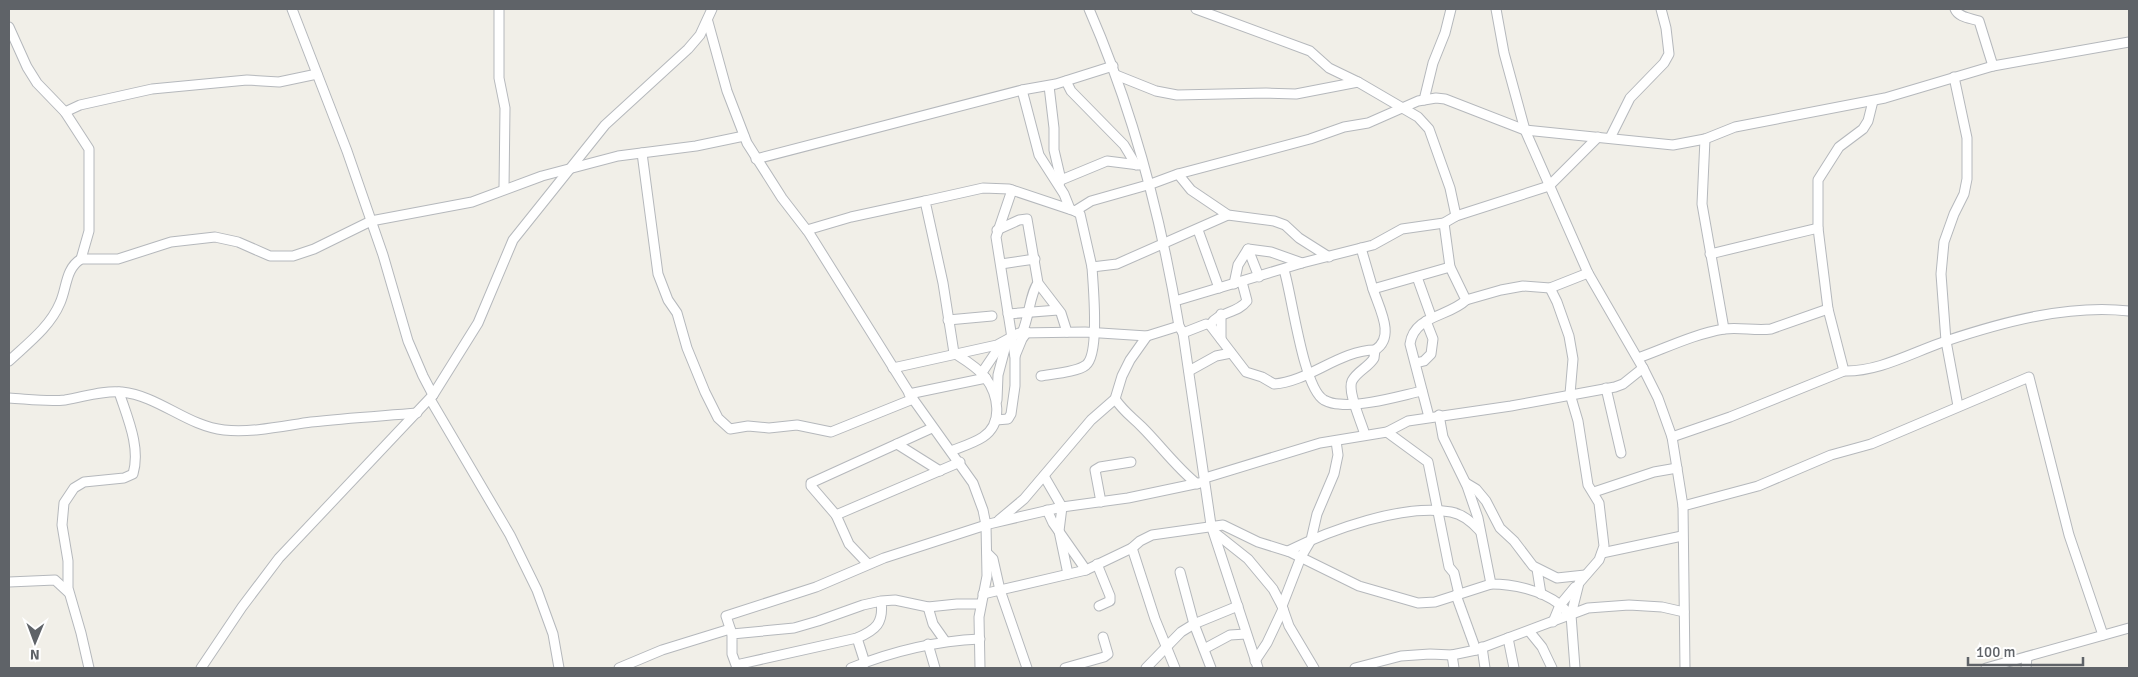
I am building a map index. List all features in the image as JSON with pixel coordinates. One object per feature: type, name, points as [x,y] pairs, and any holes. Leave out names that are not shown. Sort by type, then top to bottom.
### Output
[{"type":"street","points":[[292,9],[347,151],[383,255],[415,360],[431,397],[501,519],[537,590],[553,634],[559,668]]},
{"type":"street","points":[[499,9],[499,78],[505,108],[504,188]]},
{"type":"street","points":[[201,668],[242,607],[279,558],[431,397],[478,323],[513,240],[605,125],[688,49],[708,22],[712,9]]},
{"type":"street","points":[[1089,9],[1114,66],[1140,166]]},
{"type":"street","points":[[1196,9],[1310,51],[1329,68],[1358,82],[1418,117],[1429,129],[1450,188],[1456,216]]},
{"type":"street","points":[[1424,100],[1451,9]]},
{"type":"street","points":[[1496,9],[1504,54],[1525,130],[1588,272],[1638,358],[1658,398],[1672,438],[1683,506],[1685,668]]},
{"type":"street","points":[[1610,138],[1630,98],[1664,63],[1669,54],[1666,28],[1660,9]]},
{"type":"street","points":[[1955,9],[1962,16],[1979,21],[1993,66]]},
{"type":"street","points":[[708,22],[728,91],[744,136],[756,160],[807,230],[911,397],[932,428],[960,462],[973,483],[983,510],[986,525],[987,576],[979,618],[980,668]]},
{"type":"street","points":[[9,27],[26,67],[37,84],[65,112],[89,149],[89,231],[81,259],[71,269],[60,303],[46,326],[9,361]]},
{"type":"street","points":[[1073,210],[1091,201],[1151,184],[1178,174],[1310,139],[1344,126],[1368,123],[1402,108],[1436,98],[1445,99],[1525,130],[1673,145],[1705,139],[1735,127],[1873,101],[1993,66],[2129,42]]},
{"type":"street","points":[[756,160],[1022,90],[1049,86],[1114,66]]},
{"type":"street","points":[[65,112],[80,105],[152,89],[247,80],[279,82],[317,74]]},
{"type":"street","points":[[1116,75],[1156,90],[1176,95],[1296,94],[1358,82]]},
{"type":"street","points":[[1954,77],[1967,138],[1967,179],[1964,194],[1954,214],[1942,252],[1941,274],[1946,341],[1958,397],[1958,406]]},
{"type":"street","points":[[1066,81],[1070,91],[1124,145],[1151,184],[1182,330],[1189,371],[1202,481],[1212,529],[1257,665]]},
{"type":"street","points":[[1049,86],[1054,128],[1054,150],[1060,182]]},
{"type":"street","points":[[1022,90],[1039,156],[1060,182],[1073,210]]},
{"type":"street","points":[[1844,371],[1828,309],[1818,228],[1818,180],[1839,147],[1863,129],[1868,122],[1873,101]]},
{"type":"street","points":[[81,259],[118,260],[171,242],[215,236],[238,242],[270,256],[293,256],[314,249],[371,221],[472,202],[504,188],[569,168],[642,153],[696,146],[744,136]]},
{"type":"street","points":[[1175,301],[1284,270],[1302,263],[1373,245],[1402,229],[1444,223],[1456,216],[1549,186],[1598,137]]},
{"type":"street","points":[[1705,139],[1702,204],[1724,329]]},
{"type":"street","points":[[642,153],[658,274],[668,300],[678,313],[687,348],[718,418],[730,429],[748,426],[769,428],[797,426],[831,432],[911,397],[984,376],[1006,341],[1015,334],[1025,333],[1067,332],[1147,336],[1206,324],[1210,325],[1246,372],[1262,377],[1274,384],[1290,381],[1340,359],[1375,350],[1382,346],[1386,336],[1385,325],[1362,248]]},
{"type":"street","points":[[1060,182],[1107,161],[1140,166]]},
{"type":"street","points":[[1178,174],[1191,190],[1228,215],[1274,221],[1285,225],[1299,238],[1329,257]]},
{"type":"street","points":[[807,230],[851,217],[982,188],[1012,190],[1080,214],[1092,267],[1096,333],[1086,365],[1041,376]]},
{"type":"street","points":[[950,451],[985,436],[996,420],[998,376],[1006,341],[1008,314],[996,237],[1012,190]]},
{"type":"street","points":[[925,201],[954,353],[984,376],[997,400]]},
{"type":"street","points":[[1092,267],[1118,264],[1134,255],[1198,230],[1228,215]]},
{"type":"street","points":[[997,230],[1019,220],[1027,220],[1038,283],[1058,310],[1067,332]]},
{"type":"street","points":[[1444,223],[1450,267],[1466,300]]},
{"type":"street","points":[[1710,254],[1818,228]]},
{"type":"street","points":[[1198,230],[1220,288]]},
{"type":"street","points":[[1248,249],[1272,252],[1302,263]]},
{"type":"street","points":[[1248,249],[1259,277]]},
{"type":"street","points":[[1210,325],[1221,314],[1243,306],[1247,301],[1238,283],[1238,264],[1248,249]]},
{"type":"street","points":[[1000,264],[1035,260]]},
{"type":"street","points":[[1373,289],[1450,267]]},
{"type":"street","points":[[1284,270],[1298,339],[1309,373],[1318,394],[1324,400],[1340,404],[1354,404],[1422,391]]},
{"type":"street","points":[[1429,417],[1410,344],[1411,336],[1429,319],[1458,306],[1466,300],[1523,286],[1550,288],[1588,272]]},
{"type":"street","points":[[1416,363],[1424,361],[1432,354],[1433,339],[1417,277]]},
{"type":"street","points":[[1014,357],[1025,333],[1033,289],[1038,283]]},
{"type":"street","points":[[1550,288],[1569,336],[1573,359],[1570,394],[1578,421],[1588,485],[1599,502],[1604,546],[1602,553],[1560,605],[1553,622]]},
{"type":"street","points":[[1638,358],[1697,336],[1724,329],[1771,329],[1828,309]]},
{"type":"street","points":[[1008,314],[1058,310]]},
{"type":"street","points":[[1672,438],[1844,371],[1856,372],[1946,341],[2019,320],[2076,312],[2129,311]]},
{"type":"street","points":[[1221,314],[1221,339]]},
{"type":"street","points":[[948,320],[992,316]]},
{"type":"street","points":[[996,522],[1024,499],[1091,420],[1115,399],[1122,376],[1130,360],[1147,336]]},
{"type":"street","points":[[892,368],[1006,341]]},
{"type":"street","points":[[996,420],[1008,418],[1011,414],[1015,386],[1014,357],[1006,341]]},
{"type":"street","points":[[1365,434],[1354,404],[1352,381],[1371,363],[1375,350]]},
{"type":"street","points":[[1189,371],[1216,356],[1231,353]]},
{"type":"street","points":[[881,601],[883,612],[872,632],[857,638],[762,664],[737,667],[732,654],[731,632],[726,616],[816,587],[868,564],[986,525],[1037,512],[1101,502],[1202,481],[1301,448],[1365,434],[1387,432],[1408,420],[1511,406],[1623,384],[1643,368]]},
{"type":"street","points":[[1683,506],[1758,486],[1831,455],[1871,444],[2029,377],[2069,535],[2103,636]]},
{"type":"street","points":[[1606,388],[1620,453]]},
{"type":"street","points":[[9,398],[64,400],[119,392],[142,397],[187,419],[224,430],[254,429],[340,419],[417,413]]},
{"type":"street","points":[[89,668],[81,633],[68,592],[68,561],[62,509],[67,496],[84,482],[129,477],[133,474],[136,461],[134,446],[119,392]]},
{"type":"street","points":[[1115,399],[1124,412],[1141,426],[1178,468],[1202,481]]},
{"type":"street","points":[[1438,415],[1443,437],[1466,483],[1480,531],[1491,584]]},
{"type":"street","points":[[868,564],[849,544],[836,515],[811,486],[811,483],[932,428]]},
{"type":"street","points":[[1387,432],[1428,462],[1449,567],[1455,578],[1457,594],[1485,668]]},
{"type":"street","points":[[1257,665],[1301,557],[1310,540],[1317,514],[1334,474],[1338,455],[1336,441]]},
{"type":"street","points":[[897,444],[940,470]]},
{"type":"street","points":[[836,515],[960,462]]},
{"type":"street","points":[[1101,502],[1095,470],[1100,467],[1131,462]]},
{"type":"street","points":[[1594,492],[1654,472],[1677,468]]},
{"type":"street","points":[[1044,476],[1062,507],[1060,531],[1068,574]]},
{"type":"street","points":[[1466,483],[1476,489],[1486,501],[1500,528],[1537,569],[1556,578],[1585,575]]},
{"type":"street","points":[[1024,499],[1037,512]]},
{"type":"street","points":[[1047,510],[1086,570]]},
{"type":"street","points":[[1288,551],[1335,529],[1410,512],[1453,512],[1471,521],[1480,531]]},
{"type":"street","points":[[620,668],[662,650],[731,632],[794,628],[863,604],[895,600],[928,607],[982,599],[1000,590],[1086,570],[1132,548],[1140,541],[1152,535],[1212,529],[1223,525],[1258,542],[1288,551],[1359,586],[1418,603],[1434,602],[1491,584],[1505,584],[1541,594],[1560,605],[1571,615]]},
{"type":"street","points":[[1212,529],[1248,559],[1273,589],[1289,626],[1314,668]]},
{"type":"street","points":[[1602,553],[1682,536]]},
{"type":"street","points":[[1132,548],[1175,668]]},
{"type":"street","points":[[986,553],[993,559],[1000,590],[1027,668]]},
{"type":"street","points":[[1097,564],[1110,596],[1110,601],[1099,606]]},
{"type":"street","points":[[1537,569],[1541,594]]},
{"type":"street","points":[[1180,572],[1194,624],[1211,668]]},
{"type":"street","points":[[9,582],[55,580],[68,592]]},
{"type":"street","points":[[1575,668],[1571,615],[1579,583]]},
{"type":"street","points":[[1146,668],[1181,632],[1194,624],[1238,606]]},
{"type":"street","points":[[1355,668],[1401,656],[1452,655],[1479,649],[1588,608],[1629,606],[1662,608],[1684,612]]},
{"type":"street","points":[[928,607],[933,624],[945,641]]},
{"type":"street","points":[[1986,668],[2129,628]]},
{"type":"street","points":[[1529,631],[1542,647],[1552,668]]},
{"type":"street","points":[[1204,649],[1230,634],[1246,634]]},
{"type":"street","points":[[1065,668],[1104,657],[1108,654],[1104,637]]},
{"type":"street","points":[[857,638],[862,665]]},
{"type":"street","points":[[1508,638],[1514,668]]},
{"type":"street","points":[[851,668],[928,644],[980,639]]},
{"type":"street","points":[[928,644],[935,668]]},
{"type":"street","points":[[1452,655],[1454,668]]},
{"type":"street","points":[[2026,668],[2027,657]]},
{"type":"street","points":[[1570,668],[1574,658]]}]
